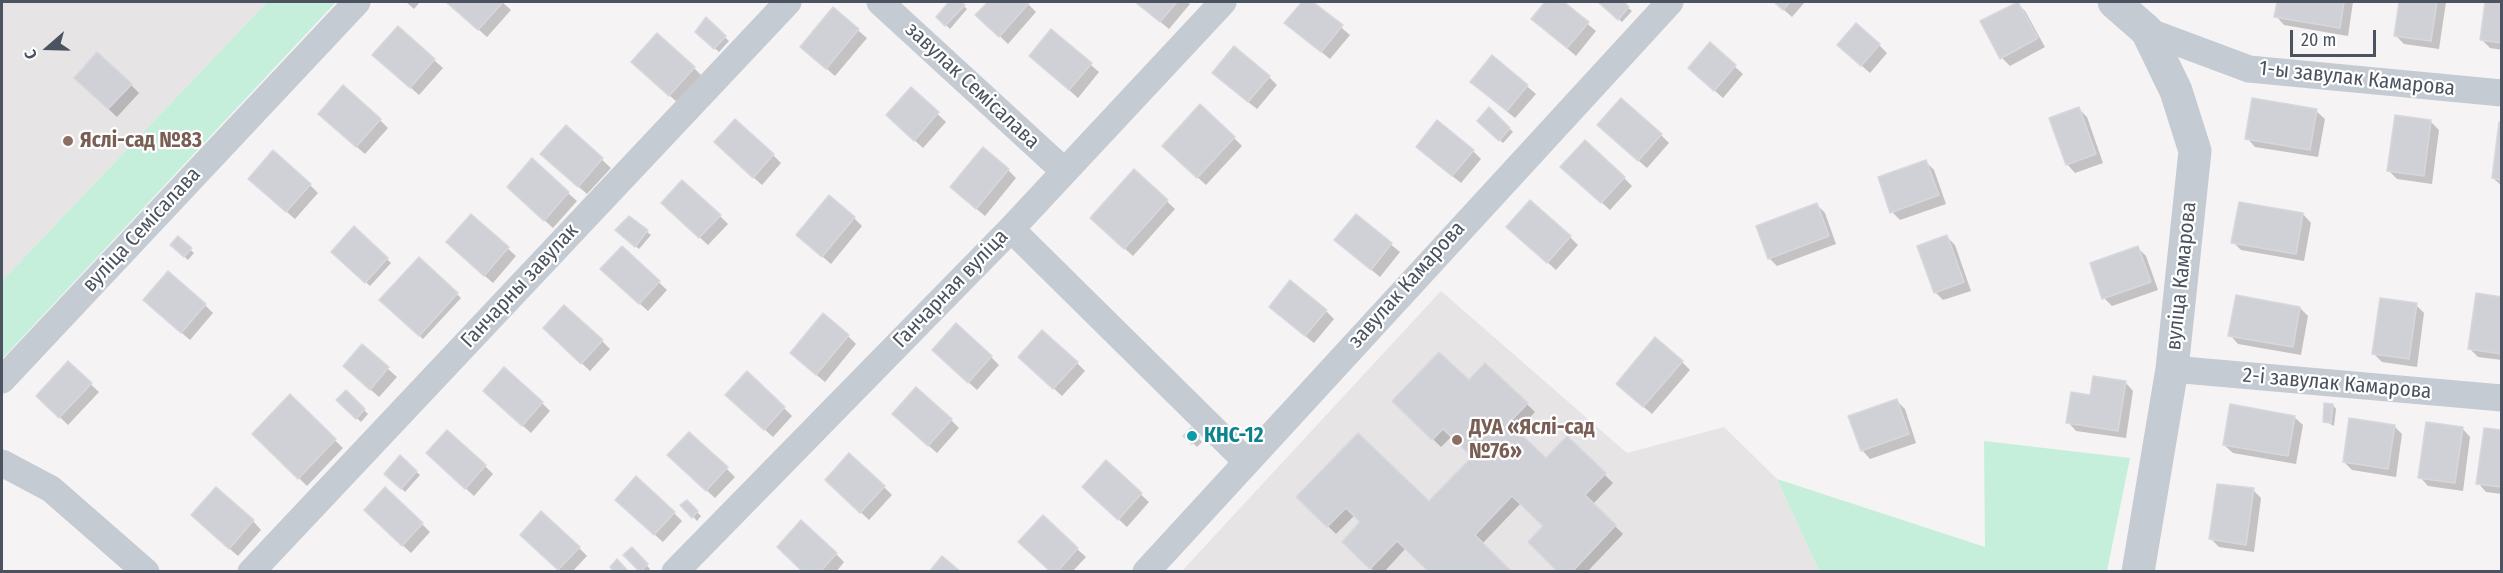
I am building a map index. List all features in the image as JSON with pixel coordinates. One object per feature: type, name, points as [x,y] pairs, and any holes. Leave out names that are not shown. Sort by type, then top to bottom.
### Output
[{"type":"street","name":"вуліца Семісалава","points":[[2,380],[357,2]]},
{"type":"street","name":"Ганчарны завулак","points":[[251,572],[788,2]]},
{"type":"street","name":"завулак Семісалава","points":[[880,2],[1063,170]]},
{"type":"street","name":"Ганчарная вуліца","points":[[675,572],[1011,229],[1063,170],[1223,2]]},
{"type":"street","name":"завулак Камарова","points":[[1146,572],[1670,2]]},
{"type":"street","name":"вуліца Камарова","points":[[2114,2],[2147,31],[2176,91],[2195,151],[2172,369],[2138,572]]},
{"type":"street","name":"1-ы завулак Камарова","points":[[2147,31],[2249,69],[2502,93]]},
{"type":"street","points":[[1011,229],[1246,461]]},
{"type":"street","name":"2-і завулак Камарова","points":[[2172,369],[2502,398]]},
{"type":"street","points":[[2,463],[51,489],[146,572]]},
{"type":"shaded area","name":"Яслі-сад №83","points":[[2,2],[267,2],[2,281]]},
{"type":"shaded area","name":"ДУА «Яслі-сад №76»","points":[[1441,291],[1627,453],[1724,427],[1777,479],[1819,571],[1181,572]]},
{"type":"green space","points":[[267,2],[336,2],[2,359],[2,281]]},
{"type":"green space","points":[[1984,441],[2130,458],[2107,571],[1819,571],[1777,479],[1985,547]]},
{"type":"building","points":[[446,2],[503,2],[478,30]]},
{"type":"building","points":[[949,2],[961,2],[965,5],[945,26],[936,17]]},
{"type":"building","points":[[988,2],[1029,3],[999,37],[975,15]]},
{"type":"building","points":[[1135,2],[1177,2],[1160,22]]},
{"type":"building","points":[[1302,2],[1313,2],[1343,25],[1321,52],[1284,23]]},
{"type":"building","points":[[1545,2],[1564,2],[1589,22],[1567,48],[1531,19]]},
{"type":"building","points":[[1598,2],[1624,2],[1629,7],[1618,20]]},
{"type":"building","points":[[1774,2],[1790,2],[1783,10]]},
{"type":"building","points":[[2018,2],[2038,38],[2000,59],[1980,21]]},
{"type":"building","points":[[2277,2],[2344,2],[2340,28],[2274,17]]},
{"type":"building","points":[[2399,2],[2437,2],[2431,41],[2394,36]]},
{"type":"building","points":[[2485,2],[2502,2],[2502,43],[2480,40]]},
{"type":"building","points":[[833,7],[859,29],[826,69],[800,47]]},
{"type":"building","points":[[706,17],[726,36],[714,49],[695,32]]},
{"type":"building","points":[[1856,23],[1880,44],[1861,66],[1837,45]]},
{"type":"building","points":[[398,26],[435,59],[410,88],[372,55]]},
{"type":"building","points":[[1051,29],[1092,63],[1069,90],[1029,56]]},
{"type":"building","points":[[657,33],[695,67],[669,96],[631,62]]},
{"type":"building","points":[[1710,42],[1736,65],[1714,91],[1688,68]]},
{"type":"building","points":[[1234,46],[1270,76],[1248,102],[1212,73]]},
{"type":"building","points":[[97,52],[132,84],[108,109],[74,78]]},
{"type":"building","points":[[1492,55],[1528,85],[1507,111],[1470,82]]},
{"type":"building","points":[[343,85],[381,119],[356,147],[318,114]]},
{"type":"building","points":[[911,87],[939,112],[914,141],[886,115]]},
{"type":"building","points":[[1621,98],[1662,134],[1638,161],[1597,125]]},
{"type":"building","points":[[2252,98],[2317,109],[2310,150],[2245,139]]},
{"type":"building","points":[[1200,104],[1235,137],[1197,178],[1162,146]]},
{"type":"building","points":[[1489,107],[1510,128],[1499,141],[1477,121]]},
{"type":"building","points":[[2079,107],[2096,154],[2066,165],[2049,118]]},
{"type":"building","points":[[2395,115],[2431,120],[2424,176],[2387,171]]},
{"type":"building","points":[[735,119],[774,154],[753,178],[714,142]]},
{"type":"building","points":[[1437,120],[1474,150],[1452,176],[1416,147]]},
{"type":"building","points":[[2499,122],[2502,123],[2502,180],[2492,178]]},
{"type":"building","points":[[566,125],[603,158],[578,187],[540,154]]},
{"type":"building","points":[[1585,140],[1625,177],[1601,203],[1560,167]]},
{"type":"building","points":[[983,147],[1009,169],[976,209],[950,187]]},
{"type":"building","points":[[273,150],[311,184],[286,212],[248,179]]},
{"type":"building","points":[[532,158],[569,192],[544,221],[507,187]]},
{"type":"building","points":[[1926,160],[1939,195],[1890,213],[1878,177]]},
{"type":"building","points":[[1134,169],[1168,200],[1124,249],[1090,218]]},
{"type":"building","points":[[682,180],[721,215],[699,238],[661,203]]},
{"type":"building","points":[[829,195],[855,217],[822,257],[796,235]]},
{"type":"building","points":[[1530,200],[1571,236],[1547,263],[1506,227]]},
{"type":"building","points":[[2239,202],[2303,213],[2296,254],[2231,243]]},
{"type":"building","points":[[1817,203],[1829,236],[1768,259],[1756,226]]},
{"type":"building","points":[[471,214],[509,247],[484,276],[446,242]]},
{"type":"building","points":[[1356,214],[1392,243],[1371,270],[1334,240]]},
{"type":"building","points":[[629,216],[648,230],[635,247],[615,230]]},
{"type":"building","points":[[354,226],[388,258],[365,283],[331,252]]},
{"type":"building","points":[[1947,235],[1964,282],[1934,293],[1917,246]]},
{"type":"building","points":[[178,236],[192,248],[184,257],[170,245]]},
{"type":"building","points":[[622,246],[660,281],[639,304],[600,269]]},
{"type":"building","points":[[2138,246],[2151,282],[2102,299],[2090,263]]},
{"type":"building","points":[[419,257],[458,293],[419,336],[379,300]]},
{"type":"building","points":[[168,271],[206,304],[181,333],[143,300]]},
{"type":"building","points":[[1290,280],[1327,310],[1305,336],[1269,307]]},
{"type":"building","points":[[2476,293],[2502,297],[2502,354],[2468,349]]},
{"type":"building","points":[[2236,295],[2300,307],[2293,347],[2228,336]]},
{"type":"building","points":[[2380,298],[2417,303],[2409,359],[2372,354]]},
{"type":"building","points":[[564,305],[603,340],[581,364],[543,328]]},
{"type":"building","points":[[823,313],[849,335],[816,375],[790,353]]},
{"type":"building","points":[[956,323],[992,356],[968,383],[932,350]]},
{"type":"building","points":[[1042,330],[1078,362],[1053,389],[1018,357]]},
{"type":"building","points":[[1655,337],[1683,361],[1643,407],[1616,384]]},
{"type":"building","points":[[362,344],[389,367],[370,390],[343,366]]},
{"type":"building","points":[[1439,352],[1469,380],[1485,363],[1528,403],[1509,423],[1546,458],[1567,436],[1606,473],[1585,495],[1616,525],[1572,572],[1558,572],[1528,542],[1543,526],[1512,496],[1475,535],[1512,572],[1424,572],[1426,569],[1397,541],[1370,569],[1342,542],[1360,522],[1346,508],[1327,527],[1296,497],[1358,433],[1429,501],[1472,457],[1443,429],[1432,440],[1392,401]]},
{"type":"building","points":[[68,361],[92,383],[59,418],[36,396]]},
{"type":"building","points":[[504,367],[543,402],[522,426],[483,391]]},
{"type":"building","points":[[747,371],[785,407],[764,430],[725,395]]},
{"type":"building","points":[[2093,376],[2126,381],[2118,431],[2066,423],[2071,392],[2090,395]]},
{"type":"building","points":[[916,387],[952,419],[928,446],[892,414]]},
{"type":"building","points":[[346,390],[365,409],[356,419],[336,400]]},
{"type":"building","points":[[290,394],[336,439],[298,479],[252,434]]},
{"type":"building","points":[[1897,399],[1909,434],[1861,451],[1848,416]]},
{"type":"building","points":[[2324,403],[2333,404],[2331,423],[2323,422]]},
{"type":"building","points":[[2230,404],[2295,416],[2288,456],[2223,445]]},
{"type":"building","points":[[2349,418],[2395,425],[2388,469],[2343,462]]},
{"type":"building","points":[[2426,422],[2463,427],[2455,483],[2418,478]]},
{"type":"building","name":"КНС-12","points":[[1191,428],[1200,437],[1192,444],[1183,436]]},
{"type":"building","points":[[2484,428],[2502,430],[2502,487],[2476,484]]},
{"type":"building","points":[[447,430],[486,465],[465,489],[426,453]]},
{"type":"building","points":[[689,432],[728,467],[706,491],[667,455]]},
{"type":"building","points":[[849,453],[885,486],[860,513],[825,480]]},
{"type":"building","points":[[400,455],[417,471],[401,489],[384,474]]},
{"type":"building","points":[[1106,460],[1142,493],[1118,520],[1082,487]]},
{"type":"building","points":[[636,476],[675,512],[654,535],[615,500]]},
{"type":"building","points":[[2217,484],[2254,488],[2246,545],[2209,539]]},
{"type":"building","points":[[216,487],[254,520],[229,549],[191,515]]},
{"type":"building","points":[[385,487],[423,523],[402,546],[364,510]]},
{"type":"building","points":[[687,500],[698,511],[692,518],[680,505]]},
{"type":"building","points":[[541,511],[580,547],[558,570],[520,535]]},
{"type":"building","points":[[1043,515],[1078,548],[1057,572],[1051,572],[1018,542]]},
{"type":"building","points":[[801,520],[837,553],[820,572],[803,572],[777,547]]},
{"type":"building","points":[[632,547],[648,564],[640,572],[623,555]]},
{"type":"building","points":[[942,556],[961,572],[929,572]]},
{"type":"building","points":[[617,559],[629,572],[614,572],[610,567]]},
{"type":"place","name":"Яслі-сад №83","points":[[68,141]]},
{"type":"place","name":"КНС-12","points":[[1192,436]]},
{"type":"place","name":"ДУА «Яслі-сад №76»","points":[[1457,440]]}]
